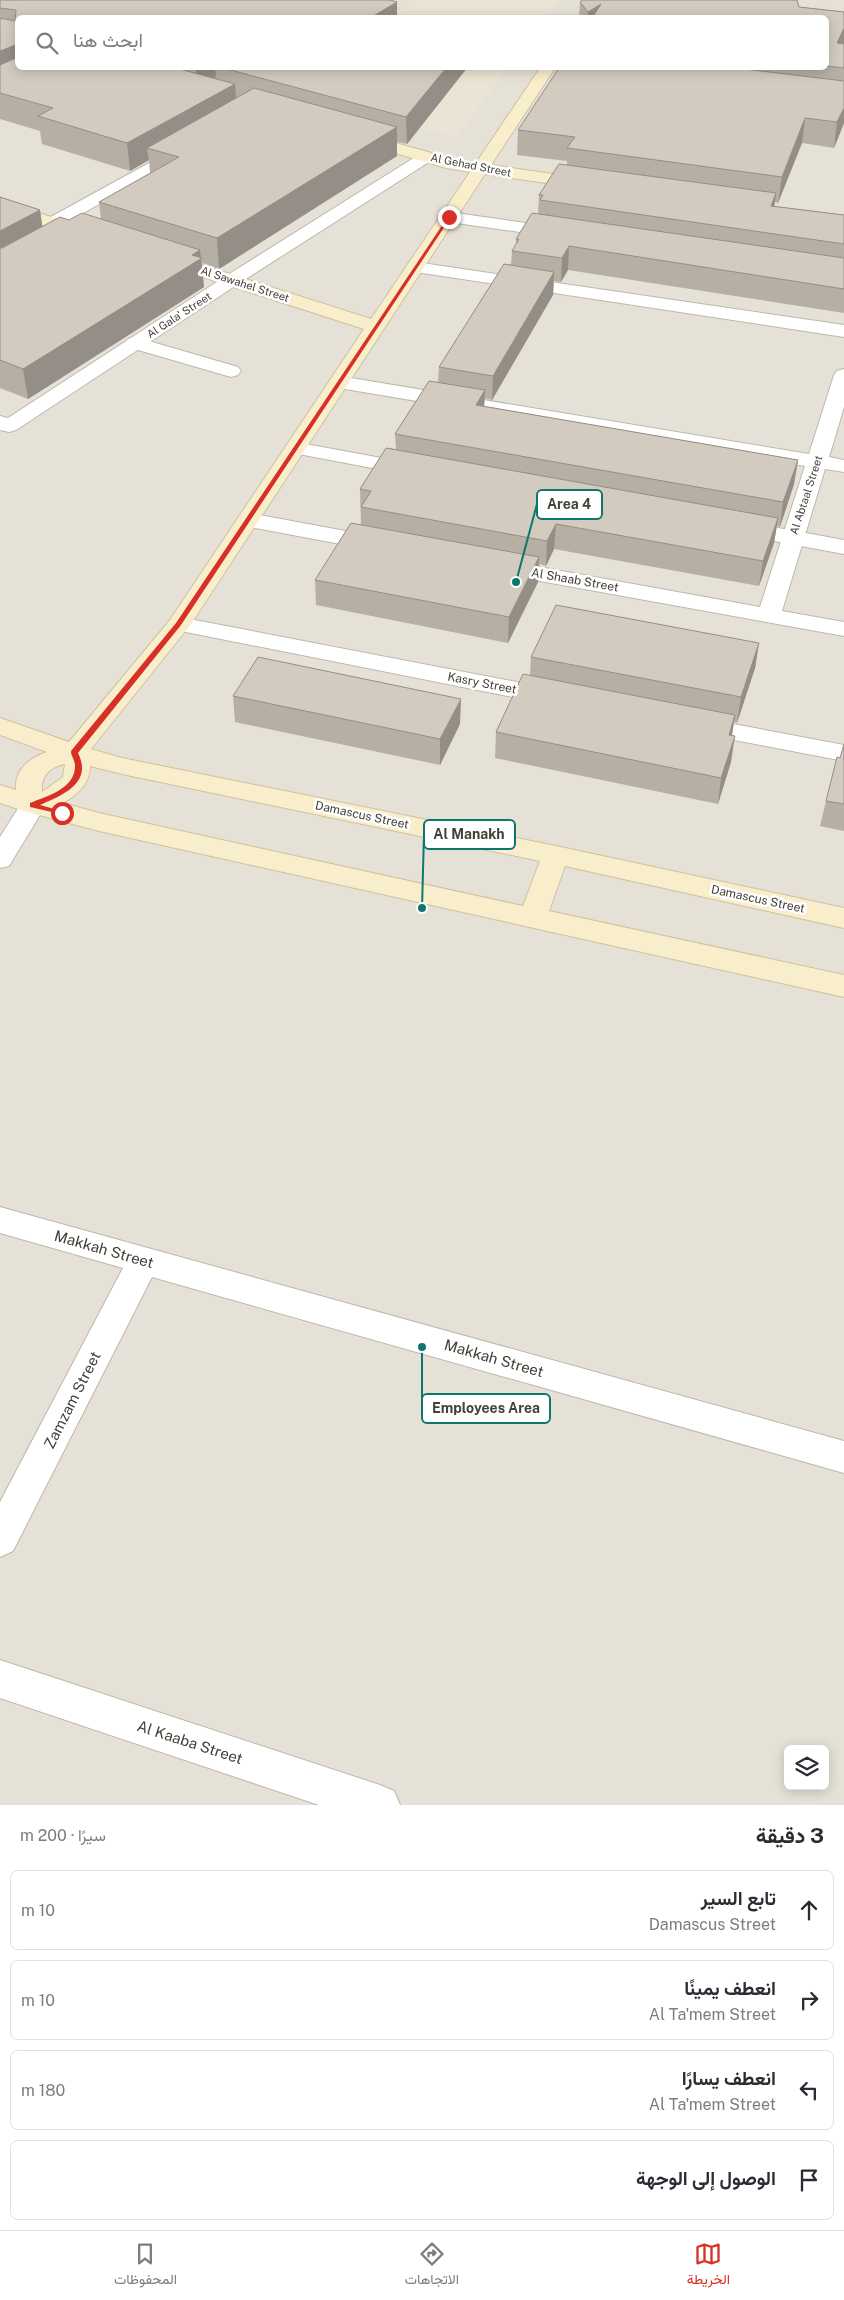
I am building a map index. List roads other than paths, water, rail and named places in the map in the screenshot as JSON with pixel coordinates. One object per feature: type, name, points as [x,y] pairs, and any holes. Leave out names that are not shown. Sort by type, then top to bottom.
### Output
[{"type":"street","points":[[32,805],[27,794],[26,783],[32,772],[43,763],[57,756],[74,753],[179,624],[545,70]]},
{"type":"street","name":"Al Gehad Street","points":[[341,133],[426,157],[480,169],[608,186]]},
{"type":"street","points":[[55,231],[196,142]]},
{"type":"street","name":"Al Gala' Street","points":[[3,427],[426,157]]},
{"type":"street","points":[[0,206],[55,231],[74,230],[102,239]]},
{"type":"street","points":[[449,217],[577,236]]},
{"type":"street","name":"Al Sawahel Street","points":[[149,254],[376,327]]},
{"type":"street","points":[[416,267],[844,331]]},
{"type":"street","points":[[135,343],[231,371]]},
{"type":"street","name":"Al Abtaal Street","points":[[769,616],[844,375]]},
{"type":"street","points":[[339,382],[844,466]]},
{"type":"street","points":[[295,448],[432,473]]},
{"type":"street","points":[[248,520],[395,547]]},
{"type":"street","points":[[725,526],[844,547]]},
{"type":"street","name":"Al Shaab Street","points":[[484,564],[844,629]]},
{"type":"street","name":"Kasry Street","points":[[179,624],[570,700]]},
{"type":"street","points":[[678,721],[844,754]]},
{"type":"street","name":"Damascus Street","points":[[0,726],[74,753],[122,766],[556,855],[844,918]]},
{"type":"street","points":[[0,859],[32,805],[63,792],[73,783],[78,773],[79,763],[74,753]]},
{"type":"street","points":[[0,794],[32,805],[99,822],[533,916],[844,986]]},
{"type":"street","points":[[533,916],[556,855]]},
{"type":"street","name":"Makkah Street","points":[[0,1220],[844,1457]]},
{"type":"street","name":"Zamzam Street","points":[[0,1539],[144,1260]]},
{"type":"street","name":"Al Kaaba Street","points":[[0,1679],[380,1805]]},
{"type":"place","name":"Area 4","points":[[516,582]]},
{"type":"place","name":"Al Manakh","points":[[422,908]]},
{"type":"place","name":"Employees Area","points":[[422,1347]]}]
